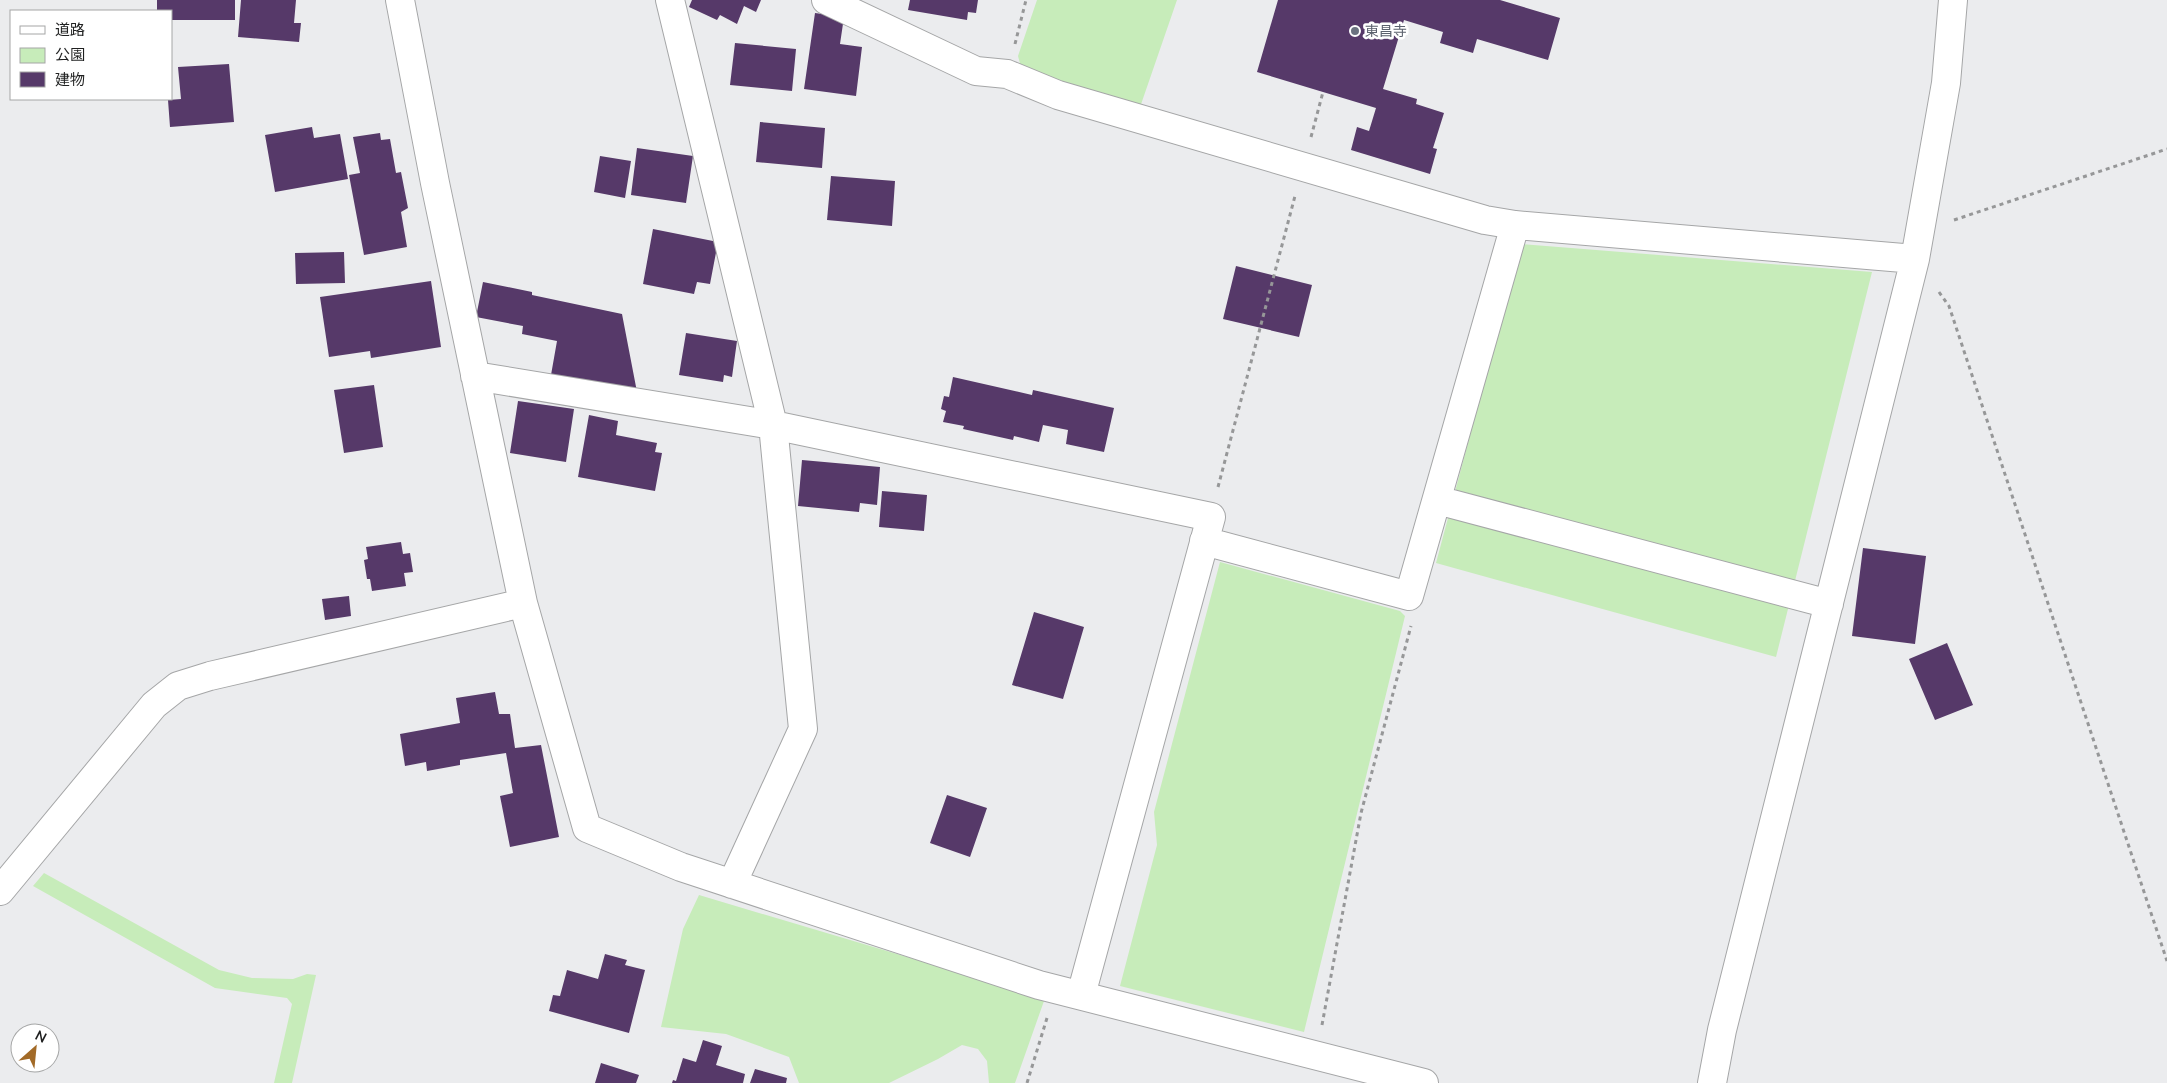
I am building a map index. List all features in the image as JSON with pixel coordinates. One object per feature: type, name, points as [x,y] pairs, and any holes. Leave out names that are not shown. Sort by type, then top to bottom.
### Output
[{"type":"street","points":[[400,0],[435,183],[523,603],[587,828],[681,868],[1068,992],[1317,1056],[1346,1073],[1424,1083]]},
{"type":"street","points":[[670,0],[773,425],[803,729],[732,884]]},
{"type":"street","points":[[826,0],[976,71],[1007,74],[1058,95],[1485,220],[1515,225],[1915,259]]},
{"type":"street","points":[[1712,1083],[1722,1030],[1915,259],[1946,83],[1953,0]]},
{"type":"street","points":[[475,376],[773,425],[1207,529],[1409,596],[1515,225]]},
{"type":"street","points":[[1437,500],[1829,604]]},
{"type":"street","points":[[1068,992],[1207,529]]},
{"type":"street","points":[[0,891],[154,705],[178,686],[210,676],[523,603]]},
{"type":"path","points":[[1007,74],[1026,0]]},
{"type":"path","points":[[1207,529],[1323,92]]},
{"type":"path","points":[[1948,222],[2167,149]]},
{"type":"path","points":[[1915,259],[1950,306],[2167,961]]},
{"type":"path","points":[[1317,1056],[1361,813],[1412,623],[1409,596]]},
{"type":"path","points":[[1026,1083],[1068,992]]},
{"type":"green space","points":[[1037,0],[1177,0],[1138,113],[1022,71],[1018,56]]},
{"type":"green space","points":[[1521,244],[1872,272],[1776,657],[1436,563]]},
{"type":"green space","points":[[1220,562],[1400,611],[1405,616],[1304,1032],[1120,986],[1157,845],[1154,812]]},
{"type":"green space","points":[[44,873],[219,970],[252,978],[293,979],[307,974],[316,975],[292,1083],[274,1083],[292,1004],[287,998],[215,988],[33,886]]},
{"type":"green space","points":[[699,895],[1031,994],[1044,1001],[1015,1083],[989,1083],[987,1061],[978,1049],[962,1045],[889,1083],[799,1083],[789,1057],[726,1034],[661,1027],[683,929]]},
{"type":"building","points":[[157,0],[235,0],[235,20],[172,20],[172,10],[157,10]]},
{"type":"building","points":[[241,0],[296,0],[294,23],[301,23],[299,42],[238,37]]},
{"type":"building","points":[[692,0],[761,0],[756,12],[744,6],[737,24],[720,15],[717,20],[689,7]]},
{"type":"building","points":[[910,0],[978,0],[976,13],[968,12],[967,20],[908,10]]},
{"type":"building","points":[[1278,0],[1500,0],[1560,18],[1548,60],[1477,39],[1473,53],[1440,43],[1443,32],[1404,20],[1383,89],[1417,99],[1416,104],[1444,113],[1433,148],[1437,149],[1430,174],[1351,150],[1357,127],[1369,131],[1376,108],[1257,72]]},
{"type":"building","points":[[815,13],[844,17],[840,44],[862,47],[856,96],[804,89]]},
{"type":"building","points":[[735,43],[796,49],[792,91],[730,85]]},
{"type":"building","points":[[229,64],[234,122],[170,127],[168,100],[181,99],[178,67]]},
{"type":"building","points":[[760,122],[825,128],[822,168],[756,162]]},
{"type":"building","points":[[312,127],[314,138],[340,134],[348,179],[275,192],[265,135]]},
{"type":"building","points":[[380,133],[381,140],[390,139],[396,173],[401,172],[408,208],[401,212],[407,247],[364,255],[349,175],[360,173],[353,137]]},
{"type":"building","points":[[637,148],[693,156],[686,203],[631,195]]},
{"type":"building","points":[[600,156],[631,161],[625,198],[594,192]]},
{"type":"building","points":[[831,176],[895,181],[892,226],[827,220]]},
{"type":"building","points":[[653,229],[718,242],[710,284],[697,282],[694,294],[643,284]]},
{"type":"building","points":[[344,252],[345,283],[296,284],[295,253]]},
{"type":"building","points":[[1236,266],[1312,285],[1299,337],[1223,319]]},
{"type":"building","points":[[431,281],[441,347],[371,358],[370,351],[329,357],[320,297]]},
{"type":"building","points":[[483,282],[532,292],[532,295],[622,314],[637,392],[551,375],[557,341],[522,334],[523,326],[476,317]]},
{"type":"building","points":[[686,333],[737,341],[732,377],[724,375],[723,382],[679,375]]},
{"type":"building","points":[[953,377],[1032,395],[1033,390],[1114,408],[1104,452],[1066,444],[1068,430],[1043,425],[1039,442],[1014,436],[1013,440],[963,429],[964,426],[943,422],[946,411],[941,409],[944,396],[949,397]]},
{"type":"building","points":[[374,385],[383,447],[344,453],[334,390]]},
{"type":"building","points":[[518,401],[574,409],[566,462],[510,453]]},
{"type":"building","points":[[589,415],[618,421],[616,435],[657,443],[655,452],[662,453],[655,491],[578,477]]},
{"type":"building","points":[[802,460],[880,467],[877,505],[860,503],[859,512],[798,506]]},
{"type":"building","points":[[882,491],[927,495],[924,531],[879,527]]},
{"type":"building","points":[[401,542],[403,554],[410,553],[413,572],[404,573],[406,586],[372,591],[370,579],[367,579],[364,560],[368,559],[366,547]]},
{"type":"building","points":[[1863,548],[1926,556],[1915,644],[1852,636]]},
{"type":"building","points":[[349,596],[351,616],[325,620],[322,599]]},
{"type":"building","points":[[1034,612],[1084,627],[1063,699],[1012,685]]},
{"type":"building","points":[[1947,643],[1973,705],[1935,720],[1909,659]]},
{"type":"building","points":[[495,692],[499,714],[510,714],[515,748],[541,745],[559,837],[510,847],[500,796],[513,793],[506,753],[460,760],[460,765],[427,771],[426,762],[405,766],[400,734],[460,723],[456,698]]},
{"type":"building","points":[[947,795],[987,808],[970,857],[930,843]]},
{"type":"building","points":[[605,954],[627,960],[625,965],[645,970],[629,1033],[549,1011],[553,995],[560,996],[567,970],[598,979]]},
{"type":"building","points":[[703,1040],[722,1046],[716,1065],[745,1074],[743,1083],[672,1083],[673,1080],[676,1081],[683,1058],[696,1062]]},
{"type":"building","points":[[601,1063],[639,1075],[636,1083],[595,1083]]},
{"type":"building","points":[[755,1069],[787,1078],[786,1083],[750,1083]]},
{"type":"place","name":"東昌寺","points":[[1355,31]]}]
